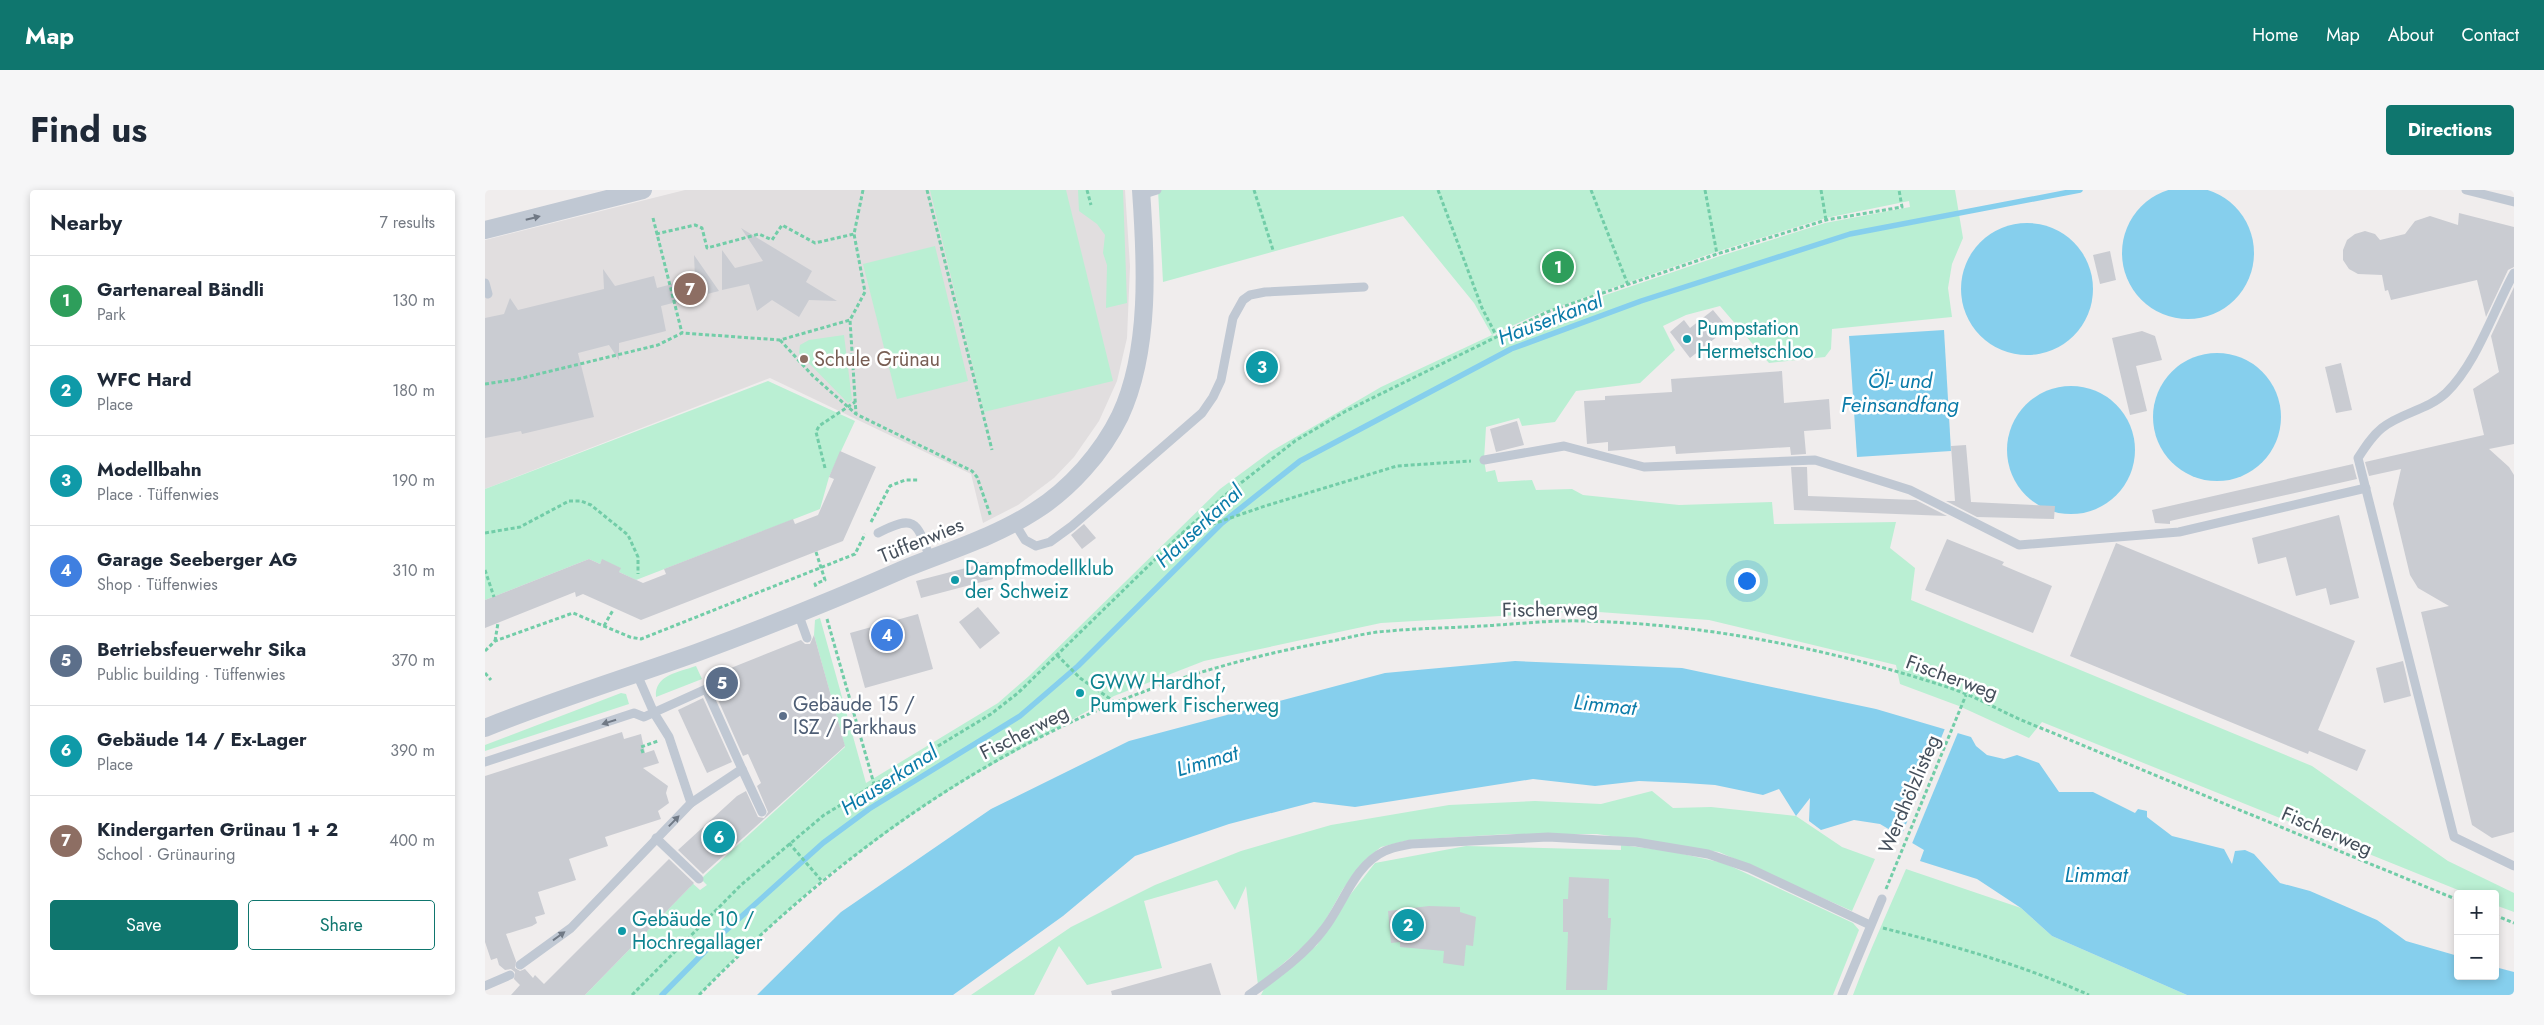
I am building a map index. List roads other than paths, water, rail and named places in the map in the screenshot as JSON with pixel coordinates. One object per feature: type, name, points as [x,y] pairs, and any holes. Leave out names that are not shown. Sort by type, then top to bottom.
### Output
[{"type":"street","points":[[485,230],[643,190]]},
{"type":"street","name":"Tüffenwies","points":[[485,728],[636,672],[699,652],[993,534],[1036,510],[1072,481],[1099,450],[1120,416],[1133,378],[1145,292],[1146,192]]},
{"type":"lane","points":[[2466,190],[2514,202]]},
{"type":"lane","points":[[2514,274],[2460,378],[2445,394],[2428,406],[2384,427],[2367,444],[2358,458],[2453,837],[2514,866]]},
{"type":"lane","points":[[485,283],[488,294]]},
{"type":"lane","points":[[1015,522],[1025,540],[1036,546],[1050,542],[1072,526],[1195,420],[1217,390],[1225,364],[1235,312],[1247,297],[1265,292],[1364,287]]},
{"type":"lane","points":[[1484,460],[1564,446],[1644,467],[1815,460],[1910,490],[2019,545],[2179,532],[2366,488]]},
{"type":"lane","points":[[878,532],[898,522],[907,522],[919,531],[931,558]]},
{"type":"lane","points":[[798,613],[807,638]]},
{"type":"lane","points":[[636,672],[654,713],[669,738],[691,803]]},
{"type":"lane","points":[[485,762],[634,713],[644,717],[716,685]]},
{"type":"lane","points":[[706,689],[762,812]]},
{"type":"lane","points":[[520,965],[571,928],[691,803],[742,768]]},
{"type":"lane","points":[[1249,995],[1299,955],[1324,929],[1349,889],[1376,856],[1391,848],[1411,844],[1548,837],[1636,842],[1708,854],[1749,868],[1871,925]]},
{"type":"lane","points":[[656,838],[699,879]]},
{"type":"lane","points":[[1842,995],[1882,899]]},
{"type":"lane","points":[[485,986],[510,975]]},
{"type":"water","points":[[2188,187],[2201,188],[2213,192],[2235,206],[2249,228],[2253,240],[2253,266],[2249,278],[2235,300],[2213,314],[2201,318],[2188,319],[2175,318],[2163,314],[2141,300],[2127,278],[2123,266],[2122,253],[2123,240],[2127,228],[2141,206],[2163,192],[2175,188]]},
{"type":"water","points":[[2027,223],[2040,224],[2052,228],[2074,242],[2088,264],[2092,276],[2092,302],[2088,314],[2074,336],[2052,350],[2040,354],[2027,355],[2014,354],[2002,350],[1980,336],[1966,314],[1962,302],[1961,289],[1962,276],[1966,264],[1980,242],[2002,228],[2014,224]]},
{"type":"water","name":"Öl- und Feinsandfang","points":[[1944,330],[1951,451],[1857,457],[1849,336]]},
{"type":"water","points":[[2217,353],[2241,358],[2262,372],[2276,393],[2281,417],[2276,441],[2262,462],[2241,476],[2217,481],[2193,476],[2172,462],[2158,441],[2153,417],[2158,393],[2172,372],[2193,358]]},
{"type":"water","points":[[2071,386],[2084,387],[2096,391],[2116,405],[2130,425],[2134,437],[2134,463],[2130,475],[2116,495],[2096,509],[2084,513],[2071,514],[2058,513],[2046,509],[2026,495],[2012,475],[2008,463],[2007,450],[2008,437],[2012,425],[2026,405],[2046,391],[2058,387]]},
{"type":"water","name":"Limmat","points":[[1515,661],[1682,668],[1876,709],[1971,737],[1976,746],[1987,755],[2004,759],[2017,755],[2039,763],[2059,792],[2093,792],[2135,813],[2138,809],[2147,811],[2147,817],[2172,836],[2224,849],[2232,864],[2235,851],[2245,850],[2254,854],[2280,883],[2310,891],[2377,920],[2406,941],[2454,955],[2454,980],[2499,980],[2499,968],[2514,972],[2514,995],[2187,995],[2052,936],[2021,908],[1977,879],[1920,861],[1924,850],[1880,824],[1854,820],[1821,830],[1809,821],[1810,798],[1796,816],[1779,789],[1763,795],[1715,785],[1639,781],[1595,786],[1533,779],[1355,807],[1314,802],[1229,824],[1135,856],[1063,916],[953,995],[757,995],[841,912],[991,809],[1129,741],[1385,673]]},
{"type":"waterway","name":"Hauserkanal","points":[[662,995],[723,933],[823,843],[869,809],[1020,716],[1078,666],[1222,523],[1300,461],[1511,349],[1641,301],[1850,234],[2080,190]]},
{"type":"place","name":"Gartenareal Bändli","points":[[1558,267]]},
{"type":"place","name":"Kindergarten Grünau 1 + 2","points":[[690,289]]},
{"type":"place","name":"Pumpstation Hermetschloo","points":[[1687,339]]},
{"type":"place","name":"Schule Grünau","points":[[804,359]]},
{"type":"place","name":"Modellbahn","points":[[1262,367]]},
{"type":"place","name":"Dampfmodellklub der Schweiz","points":[[955,580]]},
{"type":"place","name":"Garage Seeberger AG","points":[[887,635]]},
{"type":"place","name":"Betriebsfeuerwehr Sika","points":[[722,683]]},
{"type":"place","name":"GWW Hardhof, Pumpwerk Fischerweg","points":[[1080,693]]},
{"type":"place","name":"Gebäude 15 / ISZ / Parkhaus","points":[[783,716]]},
{"type":"place","name":"Gebäude 14 / Ex-Lager","points":[[719,837]]},
{"type":"place","name":"WFC Hard","points":[[1408,925]]},
{"type":"place","name":"Gebäude 10 / Hochregallager","points":[[622,931]]}]
